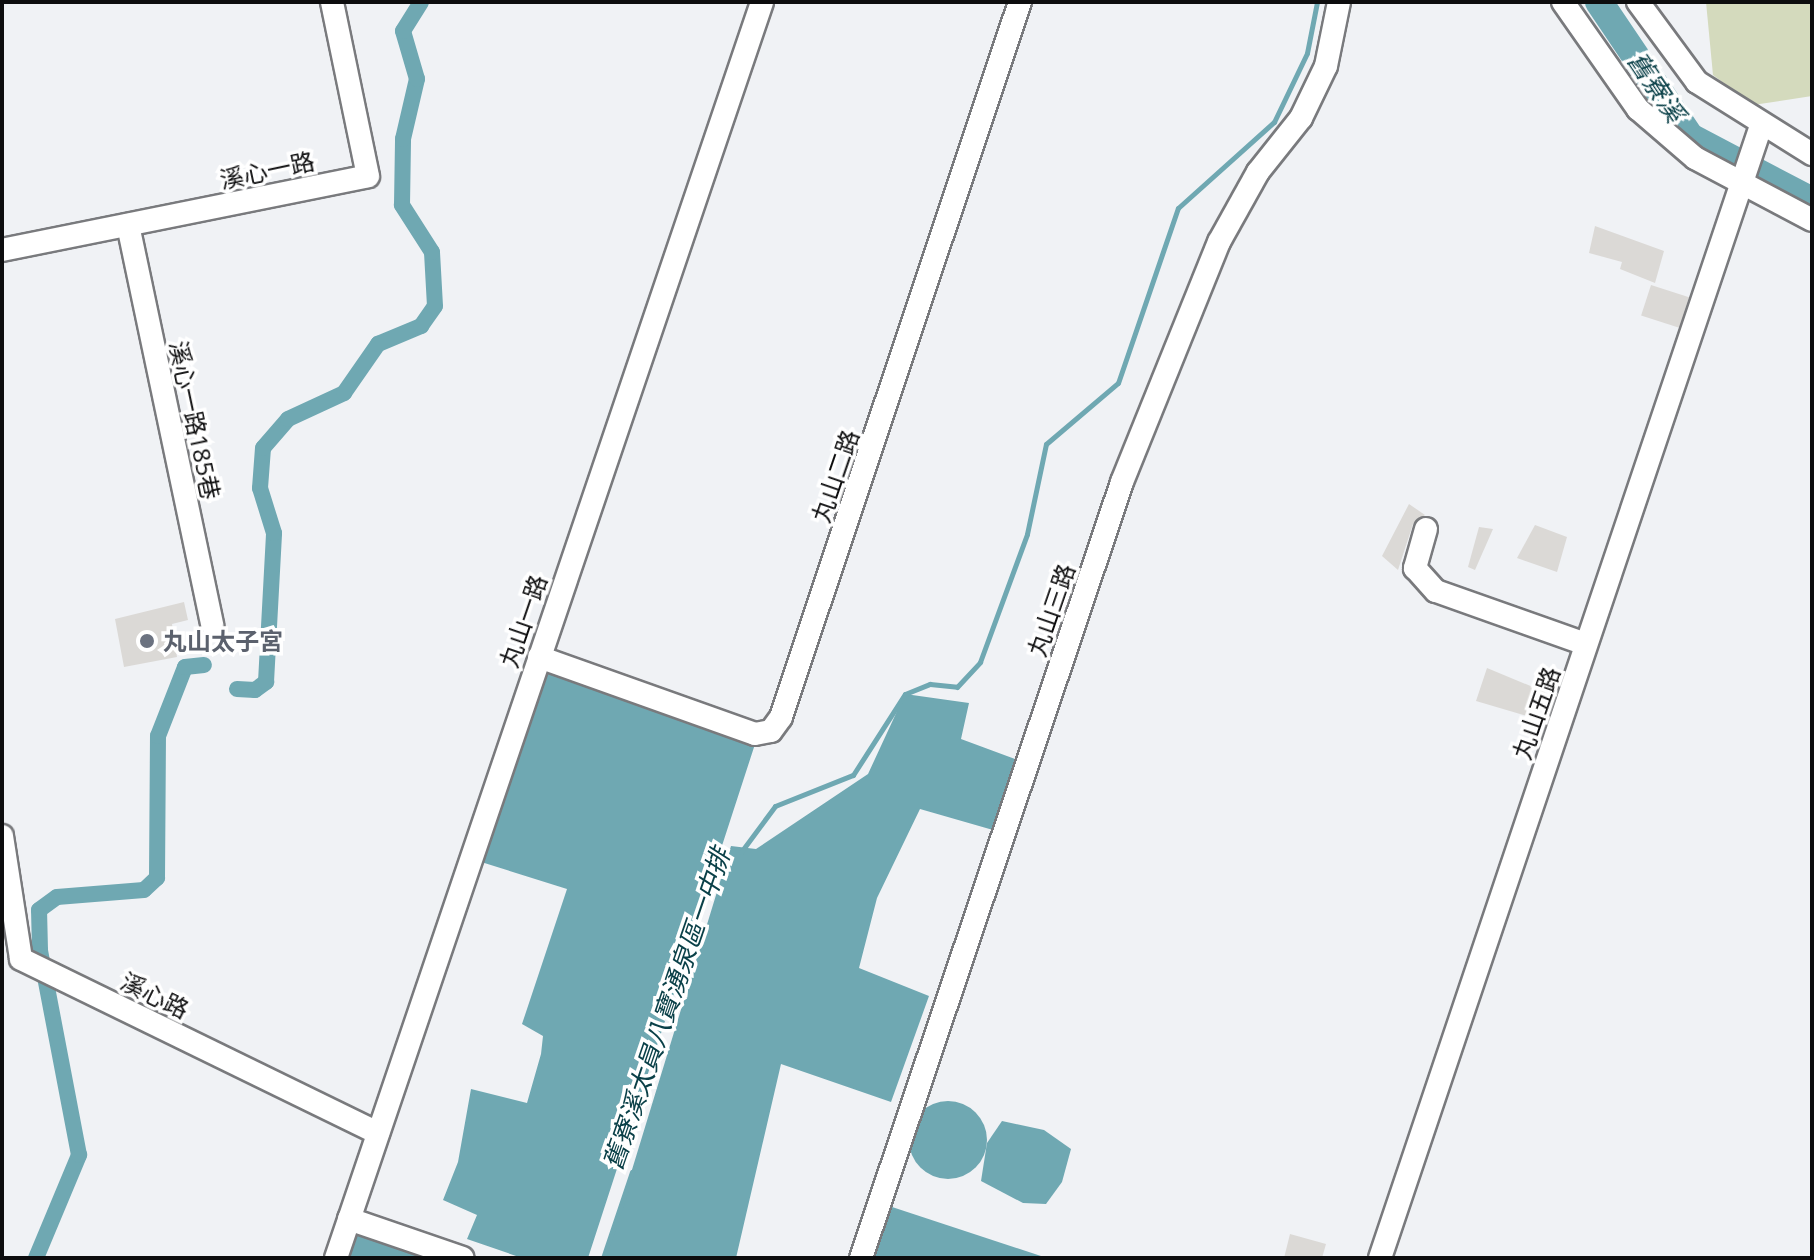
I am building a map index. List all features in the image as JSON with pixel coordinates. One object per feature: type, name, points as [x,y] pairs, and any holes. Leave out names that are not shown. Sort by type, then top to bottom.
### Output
[{"type":"street","name":"溪心一路","points":[[2,250],[368,176],[332,2]]},
{"type":"street","name":"丸山一路","points":[[336,1258],[762,2]]},
{"type":"street","name":"丸山二路","points":[[539,657],[755,734],[771,731],[781,717],[1020,2]]},
{"type":"street","name":"丸山三路","points":[[861,1258],[1122,482],[1219,242],[1258,172],[1301,118],[1326,66],[1339,2]]},
{"type":"street","points":[[1563,2],[1638,109],[1695,158],[1812,220]]},
{"type":"street","points":[[1638,2],[1697,82],[1761,127],[1812,154]]},
{"type":"street","name":"丸山五路","points":[[1380,1258],[1761,127]]},
{"type":"street","name":"溪心一路185巷","points":[[128,225],[212,625]]},
{"type":"street","points":[[1426,529],[1415,568],[1436,591],[1586,644]]},
{"type":"street","name":"溪心路","points":[[2,836],[8,912],[30,963],[378,1133]]},
{"type":"street","points":[[349,1219],[463,1258]]},
{"type":"green space","points":[[1706,2],[1812,2],[1812,96],[1753,105],[1713,75]]},
{"type":"water","points":[[543,667],[757,738],[588,1258],[522,1258],[467,1239],[477,1215],[443,1200],[458,1162],[471,1089],[527,1103],[541,1054],[543,1036],[522,1024],[567,889],[478,861]]},
{"type":"water","points":[[905,694],[969,703],[961,739],[1015,759],[993,830],[920,809],[877,898],[859,968],[929,996],[891,1102],[781,1064],[736,1258],[605,1258],[731,846],[756,849],[868,774]]},
{"type":"water","points":[[948,1101],[963,1104],[976,1112],[984,1125],[987,1140],[984,1155],[976,1168],[963,1176],[948,1179],[933,1176],[920,1168],[912,1155],[909,1140],[912,1125],[920,1112],[933,1104]]},
{"type":"water","points":[[1002,1121],[1044,1130],[1071,1149],[1062,1182],[1046,1204],[1023,1203],[981,1181],[987,1143]]},
{"type":"water","points":[[886,1205],[1041,1256],[1041,1258],[870,1258]]},
{"type":"water","points":[[357,1231],[437,1258],[347,1258]]},
{"type":"building","points":[[1595,226],[1664,251],[1655,283],[1620,269],[1622,262],[1589,253]]},
{"type":"building","points":[[1651,285],[1689,297],[1679,328],[1641,315]]},
{"type":"building","points":[[1409,504],[1425,515],[1413,524],[1398,570],[1382,556]]},
{"type":"building","points":[[1535,525],[1567,537],[1557,572],[1517,558]]},
{"type":"building","points":[[1479,527],[1493,529],[1475,570],[1468,567]]},
{"type":"building","name":"丸山太子宮","points":[[184,602],[188,620],[172,624],[177,657],[124,667],[115,619]]},
{"type":"building","points":[[1487,668],[1545,692],[1537,719],[1476,701]]},
{"type":"building","points":[[1290,1234],[1326,1244],[1322,1258],[1284,1258]]},
{"type":"waterway","points":[[237,689],[255,690],[266,682],[274,533],[260,488],[263,448],[288,419],[344,393],[378,344],[421,326],[435,306],[432,252],[402,205],[403,139],[417,79],[403,31],[421,2]]},
{"type":"waterway","name":"舊寮溪太員八寶湧泉區一中排","points":[[741,852],[775,806],[853,775],[905,694],[930,684],[957,687],[980,662],[1027,534],[1046,444],[1118,383],[1178,208],[1274,122],[1307,53],[1317,2]]},
{"type":"waterway","name":"舊寮溪","points":[[1599,2],[1690,137],[1812,201]]},
{"type":"waterway","points":[[36,1258],[79,1155],[40,950],[39,910],[57,897],[144,890],[157,878],[158,736],[185,667],[204,665]]},
{"type":"waterway","name":"舊寮溪太員八寶湧泉區一中排","points":[[603,1258],[632,1172]]},
{"type":"place","name":"丸山太子宮","points":[[147,641]]}]
